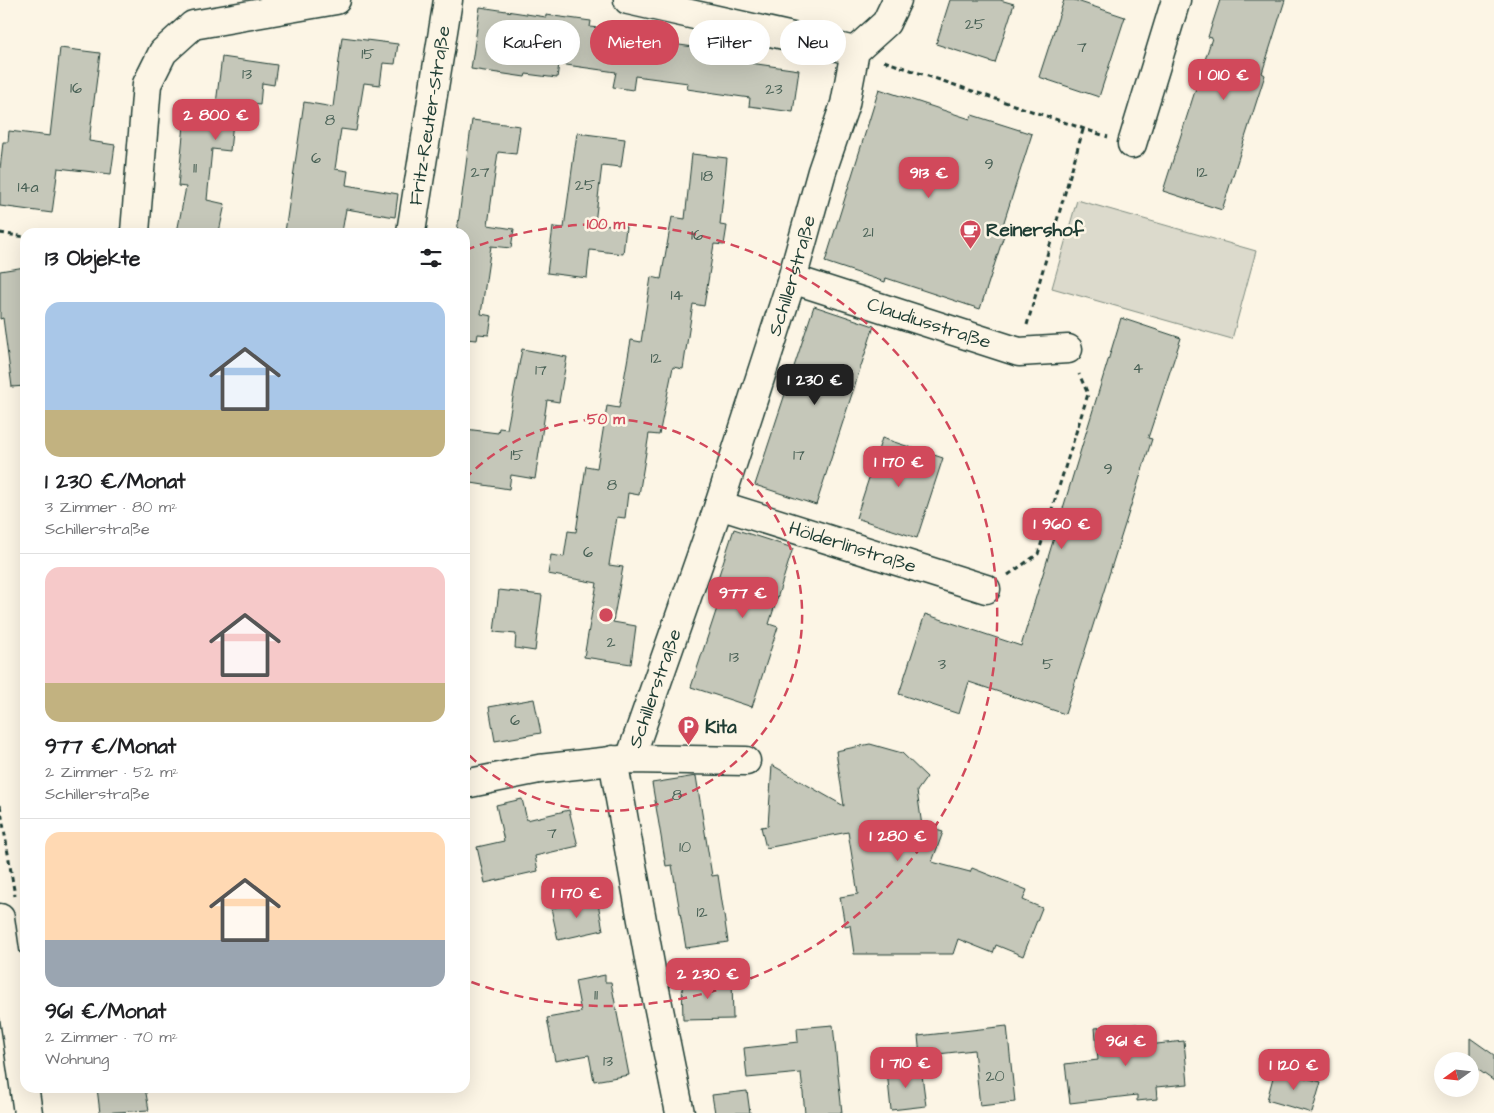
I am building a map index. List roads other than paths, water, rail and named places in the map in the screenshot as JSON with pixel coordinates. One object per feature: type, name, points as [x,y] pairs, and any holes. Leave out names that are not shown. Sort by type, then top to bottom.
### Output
[{"type":"street","points":[[135,228],[147,84],[163,52],[193,25],[336,0]]},
{"type":"street","name":"Fritz-Reuter-Straße","points":[[412,228],[448,0]]},
{"type":"street","points":[[628,0],[855,51],[886,23],[897,0]]},
{"type":"street","points":[[1132,144],[1176,0]]},
{"type":"street","name":"Schillerstraße","points":[[622,759],[719,505],[792,279],[822,171],[845,104],[855,51]]},
{"type":"street","name":"Claudiusstraße","points":[[792,279],[1019,352],[1068,349]]},
{"type":"street","name":"Hölderlinstraße","points":[[719,505],[986,589]]},
{"type":"street","points":[[622,759],[651,970],[680,1113]]},
{"type":"street","points":[[470,783],[539,769],[622,759],[746,761]]},
{"type":"street","points":[[8,910],[17,970],[20,1009]]},
{"type":"street","points":[[26,1093],[28,1113]]},
{"type":"place","name":"Reinershof","points":[[970,249]]},
{"type":"place","name":"Kita","points":[[689,746]]}]
